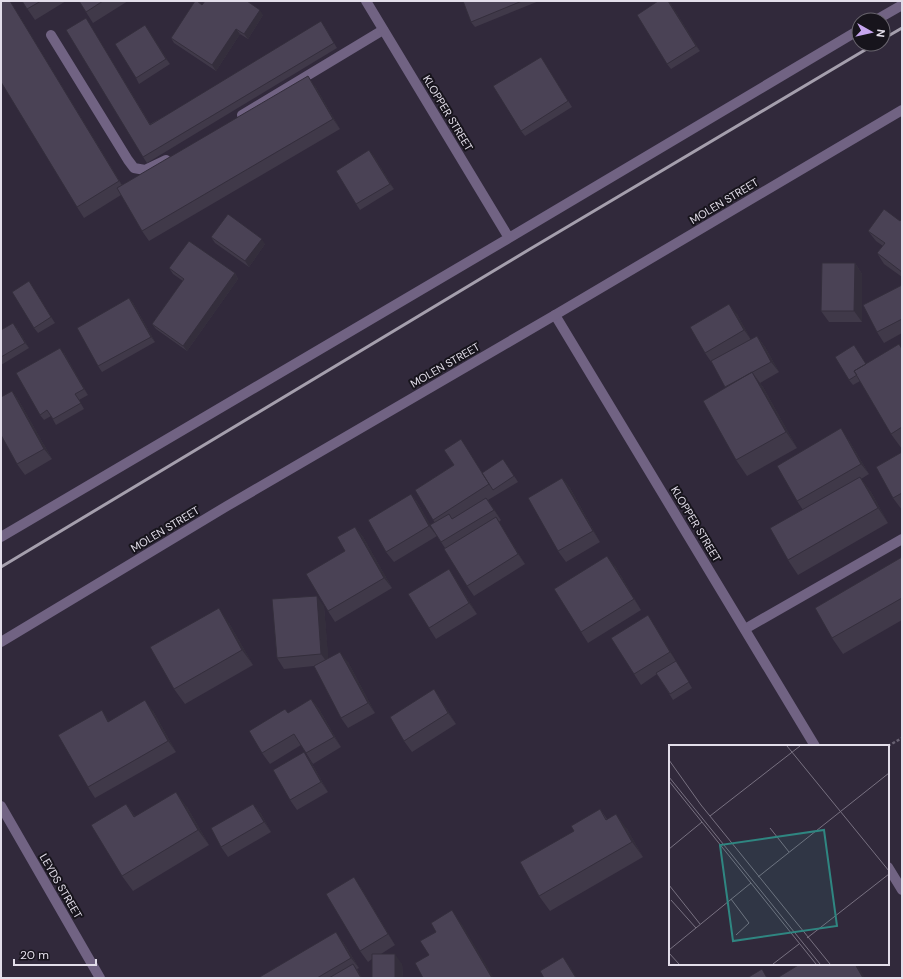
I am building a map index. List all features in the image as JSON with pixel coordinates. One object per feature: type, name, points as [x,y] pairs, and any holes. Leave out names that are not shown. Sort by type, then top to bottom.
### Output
[{"type":"street","name":"KLOPPER STREET","points":[[366,1],[509,238]]},
{"type":"street","points":[[890,12],[902,5]]},
{"type":"street","points":[[235,119],[383,30]]},
{"type":"street","points":[[51,35],[134,168],[145,170],[174,155]]},
{"type":"street","points":[[1,537],[851,35]]},
{"type":"street","name":"MOLEN STREET","points":[[1,642],[227,506],[555,315],[902,110]]},
{"type":"street","name":"KLOPPER STREET","points":[[555,315],[814,745]]},
{"type":"street","points":[[745,629],[902,539]]},
{"type":"street","name":"LEYDS STREET","points":[[1,806],[100,978]]},
{"type":"street","points":[[889,869],[902,890]]},
{"type":"path","points":[[889,745],[902,738]]},
{"type":"building","points":[[1,1],[10,1],[119,181],[77,207],[1,82]]},
{"type":"building","points":[[22,1],[41,1],[27,9]]},
{"type":"building","points":[[79,1],[103,1],[86,12]]},
{"type":"building","points":[[195,1],[202,5],[205,1],[247,1],[260,10],[244,34],[236,29],[212,65],[171,38]]},
{"type":"building","points":[[463,1],[522,1],[471,22]]},
{"type":"building","points":[[658,1],[668,1],[696,46],[667,64],[637,15]]},
{"type":"building","points":[[86,18],[150,125],[321,21],[334,43],[143,157],[66,30]]},
{"type":"building","points":[[145,25],[166,59],[136,78],[115,44]]},
{"type":"building","points":[[541,57],[568,101],[521,131],[493,86]]},
{"type":"building","points":[[308,76],[333,119],[142,231],[117,188]]},
{"type":"building","points":[[369,150],[390,184],[356,204],[336,171]]},
{"type":"building","points":[[884,209],[900,221],[902,219],[902,272],[877,253],[885,243],[868,231]]},
{"type":"building","points":[[228,214],[262,239],[245,261],[211,237]]},
{"type":"building","points":[[189,241],[235,273],[183,346],[152,324],[184,279],[169,268]]},
{"type":"building","points":[[822,263],[855,263],[854,311],[821,311]]},
{"type":"building","points":[[29,281],[51,317],[34,328],[12,292]]},
{"type":"building","points":[[902,285],[902,319],[877,332],[863,305]]},
{"type":"building","points":[[129,298],[151,337],[98,366],[77,328]]},
{"type":"building","points":[[729,304],[744,330],[705,353],[690,327]]},
{"type":"building","points":[[13,323],[25,343],[1,357],[1,330]]},
{"type":"building","points":[[757,336],[771,362],[725,387],[711,361]]},
{"type":"building","points":[[899,344],[902,349],[902,427],[891,434],[854,371]]},
{"type":"building","points":[[854,345],[866,364],[854,371],[857,375],[849,380],[835,357]]},
{"type":"building","points":[[60,348],[84,389],[75,394],[81,403],[53,419],[47,410],[40,415],[16,373]]},
{"type":"building","points":[[752,372],[786,432],[736,460],[703,401]]},
{"type":"building","points":[[12,391],[44,449],[17,464],[1,435],[1,397]]},
{"type":"building","points":[[841,428],[861,464],[797,501],[777,466]]},
{"type":"building","points":[[461,439],[489,484],[433,520],[415,490],[454,465],[444,450]]},
{"type":"building","points":[[902,452],[902,493],[893,498],[876,467]]},
{"type":"building","points":[[503,459],[514,476],[493,490],[482,473]]},
{"type":"building","points":[[860,477],[878,508],[788,560],[770,528]]},
{"type":"building","points":[[562,478],[593,531],[558,551],[528,498]]},
{"type":"building","points":[[411,494],[429,526],[386,552],[368,520]]},
{"type":"building","points":[[486,498],[494,510],[441,542],[430,525],[449,514],[452,519]]},
{"type":"building","points":[[496,517],[518,554],[467,586],[444,549]]},
{"type":"building","points":[[355,527],[384,578],[328,611],[306,574],[345,551],[337,537]]},
{"type":"building","points":[[607,556],[634,599],[581,632],[554,589]]},
{"type":"building","points":[[902,557],[902,598],[832,638],[815,608]]},
{"type":"building","points":[[449,569],[469,603],[429,628],[408,594]]},
{"type":"building","points":[[317,596],[321,654],[277,658],[272,599]]},
{"type":"building","points":[[219,608],[242,650],[174,689],[150,647]]},
{"type":"building","points":[[648,615],[670,652],[634,674],[611,638]]},
{"type":"building","points":[[340,652],[368,703],[341,718],[314,666]]},
{"type":"building","points":[[676,661],[689,682],[670,694],[656,673]]},
{"type":"building","points":[[434,689],[448,713],[404,741],[390,717]]},
{"type":"building","points":[[311,699],[334,737],[306,753],[294,734],[262,753],[249,731],[285,709],[288,713]]},
{"type":"building","points":[[145,700],[168,741],[88,787],[58,735],[102,710],[108,722]]},
{"type":"building","points":[[304,752],[321,782],[290,800],[273,770]]},
{"type":"building","points":[[176,792],[198,830],[122,876],[91,825],[126,804],[134,817]]},
{"type":"building","points":[[253,804],[264,822],[221,847],[211,828]]},
{"type":"building","points":[[600,809],[606,820],[616,814],[632,842],[539,896],[520,862],[574,831],[571,826]]},
{"type":"building","points":[[354,877],[388,934],[360,951],[326,894]]},
{"type":"building","points":[[452,910],[492,978],[423,978],[415,963],[429,955],[420,941],[436,932],[431,923]]},
{"type":"building","points":[[336,932],[351,958],[317,978],[258,978]]},
{"type":"building","points":[[372,954],[395,954],[395,978],[372,978]]},
{"type":"building","points":[[563,957],[576,978],[544,978],[540,971]]},
{"type":"building","points":[[353,964],[361,978],[329,978]]},
{"type":"building","points":[[798,965],[856,965],[863,978],[777,978]]},
{"type":"building","points":[[762,969],[767,978],[747,978]]},
{"type":"railway","points":[[891,34],[902,28]]},
{"type":"railway","points":[[1,567],[530,249],[862,52]]}]
